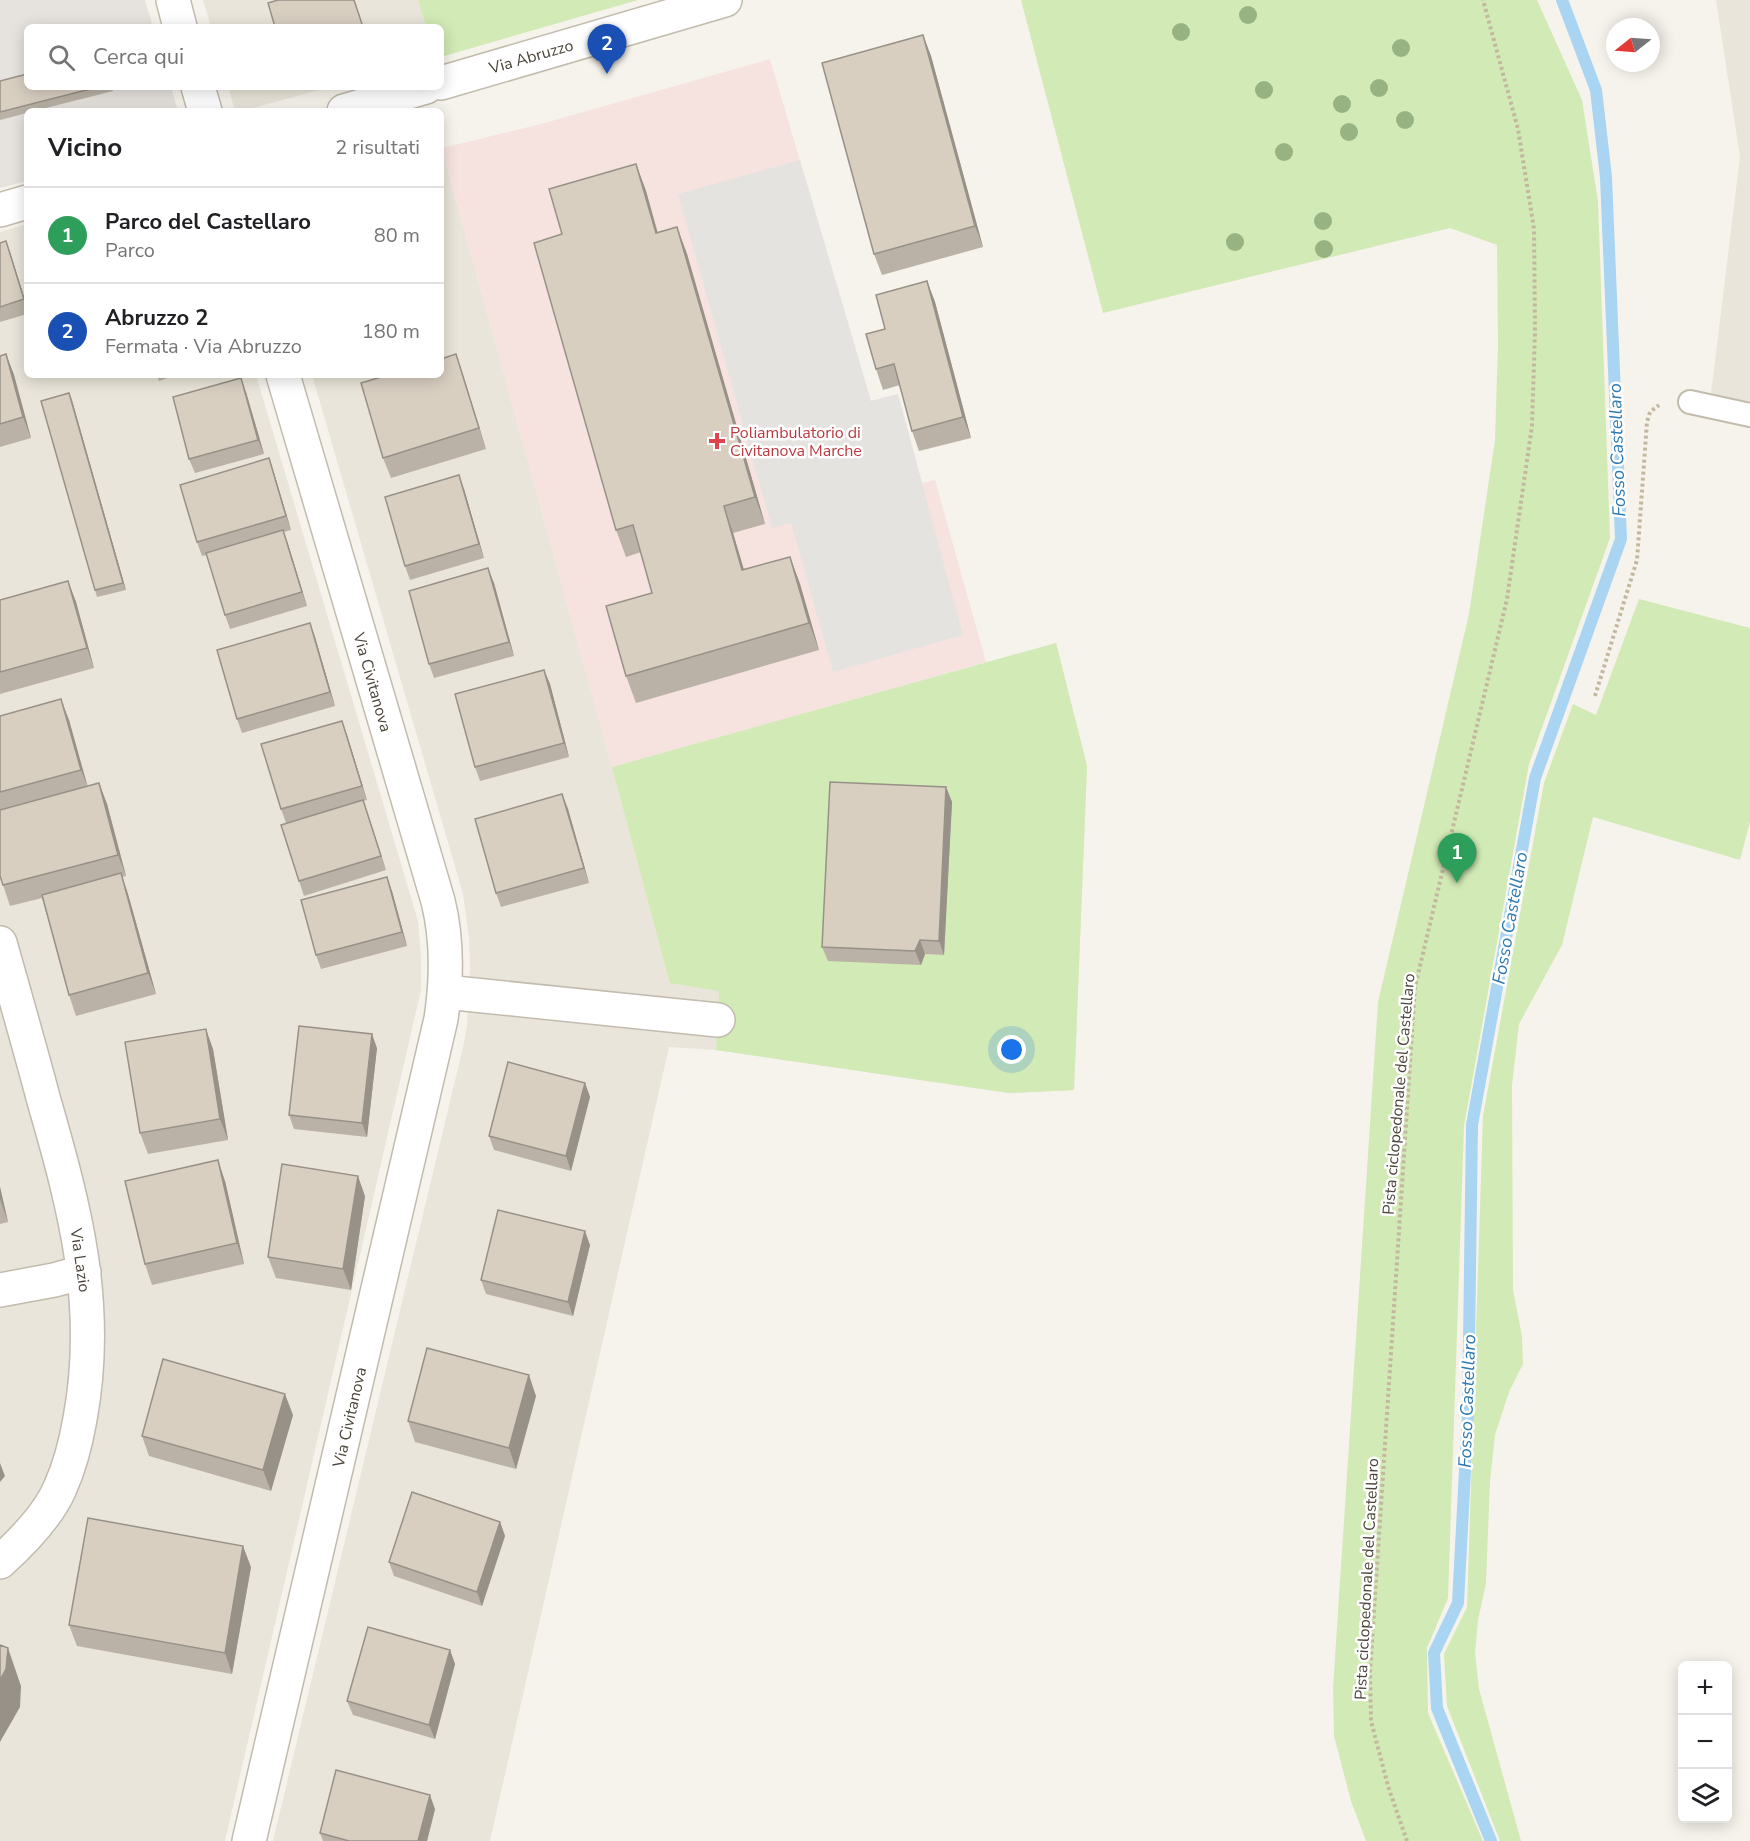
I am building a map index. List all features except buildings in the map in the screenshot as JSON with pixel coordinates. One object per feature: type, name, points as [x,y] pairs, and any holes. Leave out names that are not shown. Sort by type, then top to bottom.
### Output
[{"type":"street","points":[[172,0],[179,24]]},
{"type":"street","name":"Via Abruzzo","points":[[444,82],[725,0]]},
{"type":"street","points":[[199,90],[204,108]]},
{"type":"street","points":[[354,108],[416,90]]},
{"type":"street","points":[[0,210],[24,203]]},
{"type":"street","name":"Via Civitanova","points":[[249,1841],[441,1019],[447,953],[438,901],[284,378]]},
{"type":"street","name":"Via Lazio","points":[[0,943],[64,1171],[81,1246],[89,1336],[86,1384],[75,1448],[60,1490],[17,1546],[0,1562]]},
{"type":"street","points":[[445,992],[718,1020]]},
{"type":"street","points":[[0,1290],[84,1272]]},
{"type":"lane","points":[[1690,402],[1750,415]]},
{"type":"path","name":"Pista ciclopedonale del Castellaro","points":[[1407,1841],[1388,1785],[1371,1721],[1370,1673],[1415,987],[1507,599],[1532,426],[1535,331],[1534,229],[1518,129],[1483,0]]},
{"type":"path","points":[[1595,696],[1637,560],[1647,422],[1650,412],[1660,404],[1690,402]]},
{"type":"shaded area","points":[[0,0],[145,0],[152,24],[24,24],[24,90],[172,90],[177,108],[24,108],[24,182],[0,188]]},
{"type":"shaded area","points":[[203,0],[418,0],[425,24],[210,24]]},
{"type":"shaded area","points":[[1716,0],[1750,0],[1750,427],[1708,418],[1740,157]]},
{"type":"shaded area","name":"Poliambulatorio di Civitanova Marche","points":[[770,59],[871,401],[898,394],[922,483],[935,480],[986,662],[612,767],[444,155],[444,148],[541,124]]},
{"type":"shaded area","points":[[229,90],[319,90],[253,108],[234,108]]},
{"type":"shaded area","points":[[444,156],[612,767],[1056,643],[1087,766],[1074,1090],[1009,1093],[716,1050],[669,1047],[490,1841],[273,1841],[464,1043],[470,966],[463,894],[313,378],[444,378]]},
{"type":"shaded area","points":[[800,160],[871,401],[898,394],[963,635],[833,672],[791,523],[772,528],[678,194]]},
{"type":"shaded area","points":[[24,225],[24,378],[257,378],[418,921],[421,990],[225,1841],[0,1841],[0,232]]},
{"type":"green space","points":[[418,0],[638,0],[444,56],[444,24],[425,24]]},
{"type":"green space","points":[[1021,0],[1537,0],[1582,100],[1598,201],[1610,538],[1529,764],[1464,1126],[1448,1598],[1427,1648],[1428,1713],[1483,1841],[1366,1841],[1351,1801],[1334,1736],[1333,1688],[1378,1002],[1469,614],[1495,440],[1498,345],[1497,245],[1450,228],[1103,313]]},
{"type":"green space","points":[[1639,599],[1750,628],[1750,822],[1740,860],[1593,817],[1562,945],[1519,1024],[1512,1085],[1513,1290],[1522,1336],[1523,1364],[1509,1392],[1495,1435],[1490,1481],[1486,1583],[1478,1620],[1475,1653],[1479,1689],[1521,1841],[1500,1841],[1447,1706],[1444,1654],[1467,1607],[1483,1116],[1544,783],[1573,704],[1596,715]]},
{"type":"green space","points":[[1056,643],[1087,766],[1074,1090],[1009,1093],[716,1050],[719,991],[670,983],[612,767]],"holes":[[[951,802],[944,955],[925,954]]]},
{"type":"waterway","name":"Fosso Castellaro","points":[[1491,1841],[1437,1708],[1434,1653],[1458,1603],[1468,1414],[1472,1125],[1535,778],[1621,539],[1606,177],[1596,90],[1562,0]]},
{"type":"place","name":"Abruzzo 2","points":[[607,74]]},
{"type":"place","name":"Poliambulatorio di Civitanova Marche","points":[[717,441]]},
{"type":"place","name":"Parco del Castellaro","points":[[1457,883]]}]
